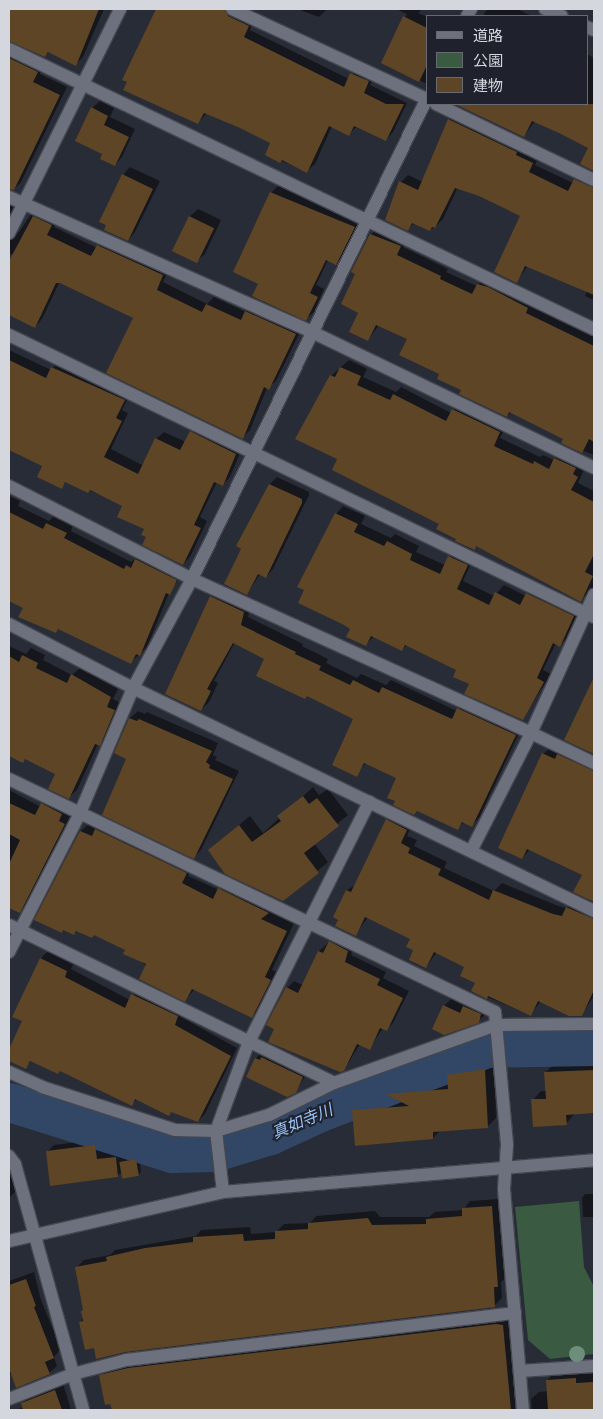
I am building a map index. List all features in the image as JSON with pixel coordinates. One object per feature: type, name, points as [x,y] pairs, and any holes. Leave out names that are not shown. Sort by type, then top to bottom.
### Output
[{"type":"street","points":[[9,233],[81,84],[120,9]]},
{"type":"street","points":[[232,9],[426,99]]},
{"type":"street","points":[[545,9],[560,15]]},
{"type":"street","points":[[9,48],[81,84],[369,219],[594,329]]},
{"type":"street","points":[[9,952],[14,928],[80,813],[133,688],[192,579],[255,453],[426,101]]},
{"type":"street","points":[[438,105],[594,180]]},
{"type":"street","points":[[9,197],[314,333],[594,468]]},
{"type":"street","points":[[9,335],[590,615]]},
{"type":"street","points":[[9,486],[192,579],[594,763]]},
{"type":"street","points":[[471,851],[590,615],[594,595]]},
{"type":"street","points":[[9,624],[133,688],[594,911]]},
{"type":"street","points":[[9,779],[310,921],[495,1012],[507,1145],[504,1189],[523,1410]]},
{"type":"street","points":[[223,1192],[216,1131],[248,1044],[368,802]]},
{"type":"street","points":[[14,928],[248,1044],[334,1083]]},
{"type":"street","points":[[9,1072],[42,1087],[175,1130],[216,1131],[269,1115],[334,1083],[496,1025],[594,1024]]},
{"type":"street","points":[[9,1156],[14,1164],[83,1410]]},
{"type":"street","points":[[9,1240],[223,1192],[594,1160]]},
{"type":"street","points":[[9,1399],[73,1374],[126,1360],[515,1313]]},
{"type":"street","points":[[520,1371],[594,1366]]},
{"type":"green space","points":[[579,1201],[584,1267],[594,1287],[594,1354],[550,1359],[528,1340],[515,1207]]},
{"type":"building","points":[[9,9],[99,9],[76,66],[48,52],[45,57],[9,41]]},
{"type":"building","points":[[156,9],[224,9],[228,16],[249,26],[244,37],[344,87],[350,73],[369,81],[364,93],[386,104],[404,104],[386,141],[354,126],[349,136],[329,126],[307,173],[282,160],[280,163],[265,155],[270,143],[240,128],[204,113],[198,124],[123,90],[127,82],[122,80]]},
{"type":"building","points":[[403,16],[426,28],[426,67],[419,82],[381,63]]},
{"type":"building","points":[[9,58],[38,72],[33,82],[60,95],[14,190],[9,189]]},
{"type":"building","points":[[594,104],[594,171],[580,164],[588,148],[559,133],[532,121],[524,137],[457,105]]},
{"type":"building","points":[[91,107],[108,116],[104,125],[129,137],[115,166],[100,159],[102,154],[75,141]]},
{"type":"building","points":[[448,119],[517,152],[516,155],[533,163],[529,172],[568,191],[574,179],[594,188],[594,295],[525,266],[517,283],[494,272],[520,216],[479,196],[455,188],[435,228],[432,227],[430,231],[412,223],[408,231],[385,220],[399,181],[418,190]]},
{"type":"building","points":[[122,174],[153,189],[128,241],[104,230],[106,225],[99,222]]},
{"type":"building","points":[[270,192],[355,227],[336,265],[326,260],[310,293],[318,297],[306,321],[252,296],[258,284],[233,272]]},
{"type":"building","points":[[33,216],[52,225],[47,235],[91,256],[97,245],[163,275],[157,290],[202,312],[206,304],[241,320],[245,311],[296,334],[269,390],[264,387],[243,439],[106,373],[133,318],[60,283],[56,283],[35,328],[9,315],[9,261]]},
{"type":"building","points":[[189,216],[214,228],[197,263],[172,251]]},
{"type":"building","points":[[370,234],[401,246],[397,255],[441,276],[440,279],[472,294],[477,284],[488,287],[528,308],[526,313],[594,346],[594,442],[589,439],[582,453],[561,443],[563,439],[509,412],[507,417],[459,394],[461,390],[437,379],[439,374],[399,355],[407,339],[376,325],[368,341],[349,332],[358,313],[341,304],[355,274],[351,272]]},
{"type":"building","points":[[9,360],[46,378],[51,367],[125,400],[116,418],[122,421],[104,457],[138,474],[155,438],[180,450],[190,431],[236,454],[223,486],[214,482],[194,525],[201,528],[183,565],[142,545],[146,537],[141,535],[144,529],[117,517],[122,506],[90,490],[88,493],[65,482],[62,489],[37,477],[42,466],[9,450]]},
{"type":"building","points":[[340,367],[361,376],[357,385],[390,400],[393,394],[446,421],[452,409],[500,432],[494,446],[533,464],[534,461],[549,469],[554,458],[576,468],[573,474],[578,477],[571,490],[594,502],[594,554],[585,572],[593,576],[581,602],[476,546],[475,550],[455,541],[456,539],[436,529],[439,524],[332,470],[337,459],[295,439],[330,375],[335,377]]},
{"type":"building","points":[[269,484],[302,499],[302,503],[266,578],[258,574],[247,595],[224,584],[241,549],[236,546]]},
{"type":"building","points":[[9,512],[43,529],[46,523],[67,533],[64,538],[124,569],[126,565],[131,568],[135,559],[177,580],[170,595],[166,593],[140,656],[136,654],[131,664],[58,629],[56,633],[18,617],[23,608],[9,601]]},
{"type":"building","points":[[335,513],[358,524],[354,532],[384,546],[387,541],[412,554],[410,560],[440,574],[448,556],[468,565],[457,589],[489,605],[495,592],[520,605],[526,593],[574,616],[560,647],[553,643],[537,678],[544,682],[523,720],[464,694],[469,684],[453,677],[456,670],[405,645],[402,651],[371,636],[366,646],[346,637],[350,629],[344,625],[298,603],[304,590],[297,587]]},
{"type":"building","points":[[210,596],[244,612],[241,625],[296,652],[295,654],[321,666],[319,670],[350,685],[353,680],[379,693],[382,687],[452,719],[457,708],[516,735],[472,827],[462,822],[458,830],[417,811],[414,815],[393,805],[395,801],[387,798],[396,778],[364,763],[357,777],[332,765],[353,719],[307,696],[305,699],[256,676],[264,659],[233,643],[207,689],[211,691],[201,711],[165,694]]},
{"type":"building","points":[[22,655],[38,663],[36,668],[67,683],[71,674],[111,697],[107,707],[115,710],[100,746],[95,744],[69,799],[48,789],[55,774],[25,759],[23,763],[9,756],[9,656],[19,662]]},
{"type":"building","points":[[594,677],[594,754],[564,740]]},
{"type":"building","points":[[129,718],[137,721],[139,719],[212,751],[206,762],[210,765],[209,768],[233,779],[194,859],[102,815],[126,759],[114,753]]},
{"type":"building","points":[[542,753],[555,759],[557,754],[594,771],[594,902],[573,892],[582,875],[527,849],[522,859],[498,848]]},
{"type":"building","points":[[303,796],[309,804],[317,798],[339,826],[304,853],[319,873],[283,901],[225,874],[208,850],[239,825],[252,842],[281,821],[277,816]]},
{"type":"building","points":[[9,803],[35,815],[41,803],[62,814],[59,821],[65,824],[20,913],[9,908],[9,864],[20,840],[9,834]]},
{"type":"building","points":[[386,819],[407,830],[401,843],[410,848],[408,853],[441,869],[438,875],[489,900],[493,890],[553,914],[562,916],[566,907],[594,919],[594,990],[582,1016],[569,1016],[538,1001],[531,1016],[488,996],[487,999],[471,991],[475,983],[460,976],[464,967],[434,952],[426,968],[409,960],[413,950],[406,947],[410,939],[365,917],[356,936],[335,926],[338,920],[333,917],[346,890],[351,892]]},
{"type":"building","points":[[95,829],[187,873],[182,883],[213,899],[218,888],[269,913],[261,919],[287,931],[265,977],[271,980],[252,1018],[192,989],[185,1002],[139,979],[146,964],[123,954],[125,950],[94,935],[92,938],[76,931],[74,935],[63,930],[62,933],[34,920],[80,831],[92,836]]},
{"type":"building","points":[[329,941],[348,951],[345,962],[380,979],[377,985],[403,998],[387,1031],[380,1028],[370,1050],[357,1044],[344,1071],[340,1072],[268,1042],[274,1029],[266,1025],[286,987],[298,993],[318,951],[323,953]]},
{"type":"building","points":[[40,958],[67,971],[65,977],[125,1008],[131,994],[178,1016],[175,1025],[231,1056],[198,1122],[171,1112],[169,1116],[135,1099],[132,1106],[60,1071],[58,1074],[30,1061],[26,1069],[9,1061],[9,1049],[22,1021],[12,1017]]},
{"type":"building","points":[[443,1005],[460,1013],[463,1006],[481,1014],[479,1023],[444,1035],[432,1029]]},
{"type":"building","points":[[261,1057],[303,1077],[296,1093],[287,1097],[246,1077],[255,1058],[260,1060]]},
{"type":"building","points":[[485,1069],[488,1128],[433,1132],[433,1139],[355,1146],[352,1110],[409,1106],[386,1094],[448,1089],[447,1075]]},
{"type":"building","points":[[594,1070],[594,1113],[566,1115],[567,1125],[533,1127],[531,1099],[546,1099],[544,1072]]},
{"type":"building","points":[[95,1145],[97,1159],[116,1157],[118,1177],[50,1186],[46,1151]]},
{"type":"building","points":[[136,1159],[139,1176],[122,1179],[119,1162]]},
{"type":"building","points":[[492,1206],[498,1287],[494,1287],[495,1307],[125,1352],[96,1359],[94,1348],[85,1350],[79,1322],[83,1321],[81,1311],[83,1310],[75,1267],[107,1261],[106,1257],[145,1248],[193,1242],[193,1237],[243,1234],[244,1241],[275,1239],[275,1231],[308,1229],[308,1223],[368,1218],[372,1225],[426,1224],[426,1219],[462,1216],[462,1208]]},
{"type":"building","points":[[26,1279],[36,1306],[34,1307],[54,1358],[45,1362],[50,1374],[16,1388],[9,1368],[9,1285]]},
{"type":"building","points":[[496,1324],[503,1325],[511,1410],[112,1410],[110,1404],[105,1405],[99,1375],[128,1368]]},
{"type":"building","points":[[576,1378],[576,1383],[594,1382],[594,1410],[548,1410],[546,1380]]},
{"type":"building","points":[[55,1390],[62,1410],[23,1410],[21,1403]]},
{"type":"waterway","name":"真如寺川","points":[[9,1102],[172,1153],[214,1152],[270,1135],[320,1112],[487,1048],[594,1046]]}]
